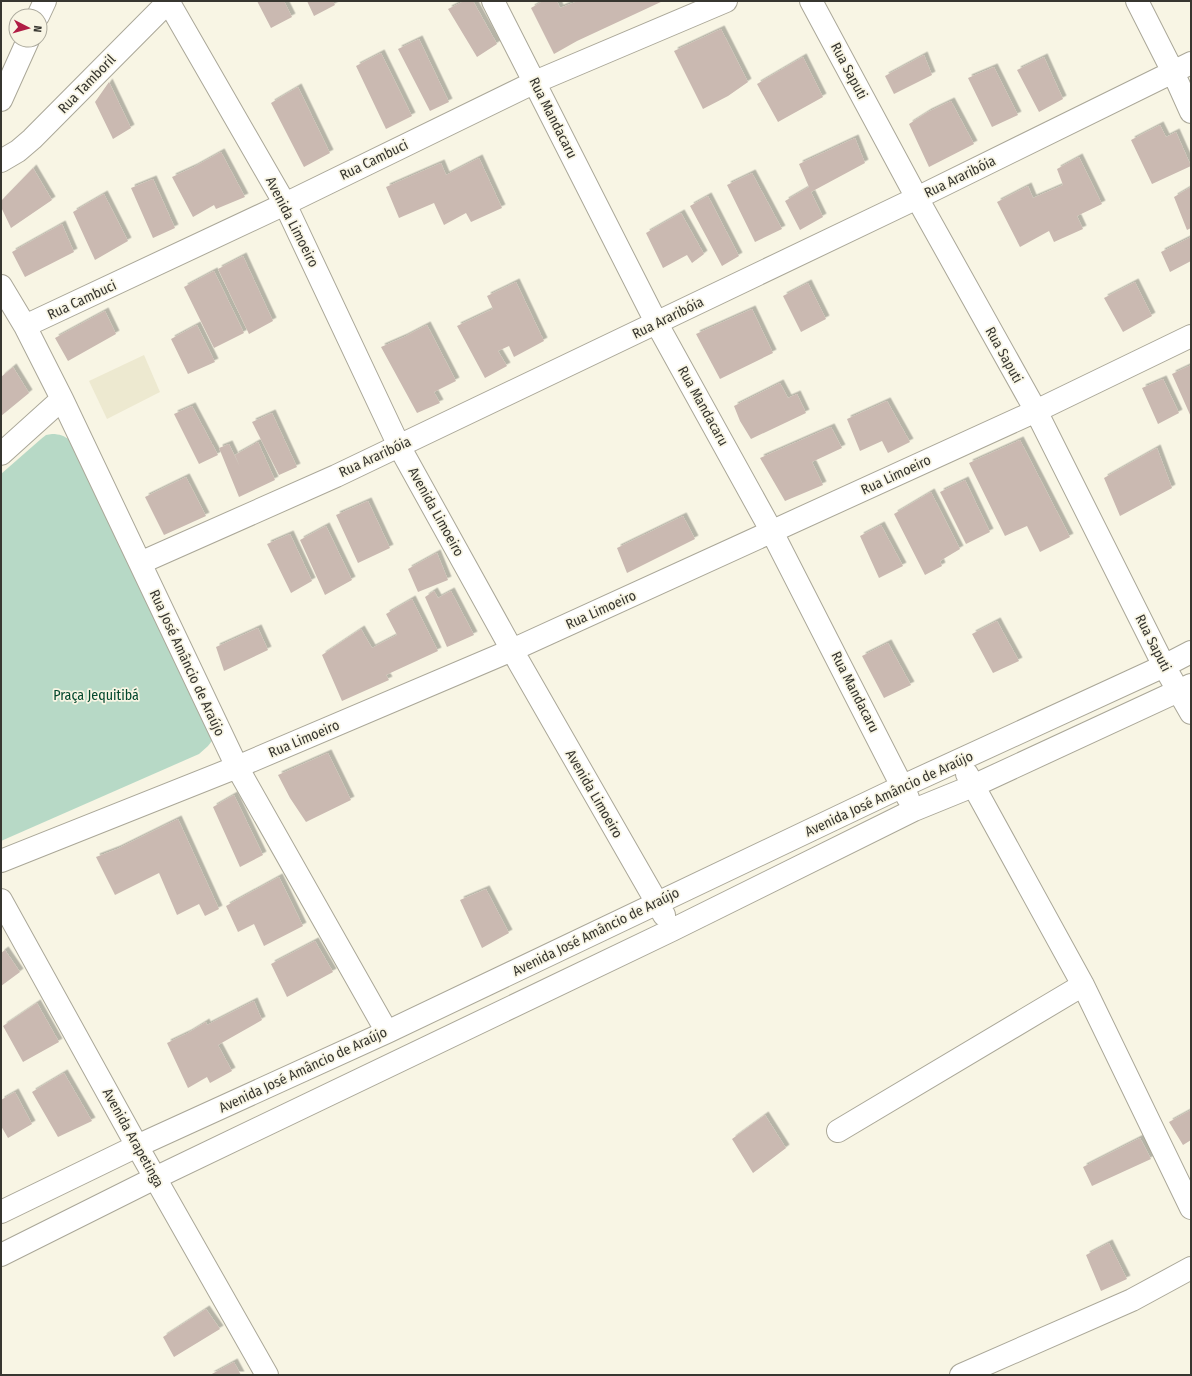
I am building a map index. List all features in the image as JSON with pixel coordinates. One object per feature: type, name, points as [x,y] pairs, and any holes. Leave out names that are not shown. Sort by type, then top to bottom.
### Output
[{"type":"street","name":"Rua Tamboril","points":[[1,161],[18,151],[32,139],[168,1]]},
{"type":"street","name":"Avenida Limoeiro","points":[[168,1],[285,204],[399,446],[512,650],[672,930]]},
{"type":"street","name":"Rua Mandacaru","points":[[493,1],[657,324],[772,532],[914,810]]},
{"type":"street","name":"Rua Cambuci","points":[[25,326],[285,204],[535,82],[726,1]]},
{"type":"street","name":"Rua Saputi","points":[[811,1],[917,198],[1036,411],[1164,666],[1185,688],[1191,712]]},
{"type":"street","points":[[1137,1],[1182,68],[1191,112]]},
{"type":"street","points":[[1,100],[24,48]]},
{"type":"street","name":"Rua Araribóia","points":[[140,563],[336,476],[657,324],[1182,68]]},
{"type":"street","name":"Rua José Amâncio de Araújo","points":[[1,286],[25,326],[62,399],[237,767],[387,1032]]},
{"type":"street","name":"Rua Limoeiro","points":[[1,861],[237,767],[512,650],[1036,411],[1191,336]]},
{"type":"street","points":[[1,454],[62,399]]},
{"type":"street","name":"Avenida José Amâncio de Araújo","points":[[1,1212],[137,1146],[387,1032],[903,786],[1164,666],[1191,652]]},
{"type":"street","points":[[1,1255],[155,1178],[672,930],[914,810],[973,786],[1185,688]]},
{"type":"street","points":[[961,760],[973,786],[1083,984],[1191,1208]]},
{"type":"street","name":"Avenida Arapetinga","points":[[1,900],[137,1146],[267,1375]]},
{"type":"street","points":[[838,1132],[1083,984]]},
{"type":"street","points":[[962,1375],[1132,1300],[1191,1268]]},
{"type":"shaded area","points":[[144,355],[160,392],[107,419],[89,381]]},
{"type":"green space","name":"Praça Jequitibá","points":[[57,434],[70,440],[215,737],[199,754],[1,841],[1,474],[46,435]]},
{"type":"building","points":[[257,1],[284,1],[292,17],[271,28]]},
{"type":"building","points":[[307,1],[333,1],[335,5],[314,16]]},
{"type":"building","points":[[464,1],[473,1],[497,44],[477,57],[448,9]]},
{"type":"building","points":[[543,1],[557,1],[560,8],[578,1],[663,1],[577,41],[554,54],[531,8]]},
{"type":"building","points":[[721,29],[748,82],[728,96],[703,109],[674,51]]},
{"type":"building","points":[[419,39],[449,102],[430,111],[398,49]]},
{"type":"building","points":[[381,53],[412,116],[386,129],[356,66]]},
{"type":"building","points":[[924,55],[932,75],[894,94],[885,76]]},
{"type":"building","points":[[803,57],[823,97],[778,122],[757,84]]},
{"type":"building","points":[[1044,57],[1063,99],[1039,112],[1017,70]]},
{"type":"building","points":[[994,67],[1018,115],[992,127],[968,78]]},
{"type":"building","points":[[109,82],[131,128],[113,139],[95,102]]},
{"type":"building","points":[[298,87],[330,153],[304,167],[271,103]]},
{"type":"building","points":[[951,101],[974,144],[929,167],[909,124],[928,112]]},
{"type":"building","points":[[1160,125],[1166,137],[1176,132],[1191,166],[1152,184],[1131,140]]},
{"type":"building","points":[[855,138],[865,163],[811,192],[823,217],[800,230],[785,201],[809,187],[799,164]]},
{"type":"building","points":[[221,152],[245,197],[216,209],[214,205],[193,217],[172,177]]},
{"type":"building","points":[[1079,157],[1102,204],[1077,216],[1083,229],[1054,242],[1049,231],[1020,247],[997,202],[1028,186],[1033,198],[1063,185],[1057,169]]},
{"type":"building","points":[[479,158],[502,208],[471,222],[466,213],[444,225],[434,203],[399,218],[386,187],[441,163],[446,175]]},
{"type":"building","points":[[33,168],[52,200],[11,228],[1,207],[1,201]]},
{"type":"building","points":[[752,173],[782,229],[755,242],[727,185]]},
{"type":"building","points":[[153,179],[175,228],[153,238],[131,188]]},
{"type":"building","points":[[1191,187],[1191,228],[1187,230],[1174,197]]},
{"type":"building","points":[[104,194],[128,241],[95,260],[73,212]]},
{"type":"building","points":[[708,196],[739,256],[722,266],[690,206]]},
{"type":"building","points":[[681,213],[704,254],[692,263],[687,255],[663,268],[646,233]]},
{"type":"building","points":[[62,224],[74,252],[25,277],[12,252]]},
{"type":"building","points":[[1191,237],[1191,261],[1170,272],[1161,252]]},
{"type":"building","points":[[243,256],[273,321],[249,334],[218,269]]},
{"type":"building","points":[[214,271],[244,333],[214,348],[184,287]]},
{"type":"building","points":[[516,282],[544,341],[514,357],[509,346],[498,351],[507,366],[485,378],[457,326],[493,309],[487,296]]},
{"type":"building","points":[[1135,282],[1152,316],[1123,332],[1104,298]]},
{"type":"building","points":[[808,283],[826,319],[801,332],[783,296]]},
{"type":"building","points":[[752,309],[773,353],[720,379],[696,334]]},
{"type":"building","points":[[105,311],[116,334],[68,361],[55,338]]},
{"type":"building","points":[[197,325],[215,362],[188,374],[171,339]]},
{"type":"building","points":[[427,325],[456,381],[434,392],[440,403],[417,413],[381,347]]},
{"type":"building","points":[[1191,365],[1191,417],[1172,374]]},
{"type":"building","points":[[13,367],[29,393],[1,416],[1,377]]},
{"type":"building","points":[[1163,379],[1179,413],[1158,424],[1142,388]]},
{"type":"building","points":[[780,383],[788,398],[797,394],[806,413],[751,439],[740,421],[734,406]]},
{"type":"building","points":[[887,401],[910,442],[888,453],[882,441],[860,451],[847,419]]},
{"type":"building","points":[[192,406],[218,455],[199,464],[174,414]]},
{"type":"building","points":[[272,413],[297,467],[279,475],[252,422]]},
{"type":"building","points":[[831,427],[842,448],[812,462],[823,485],[785,501],[760,458]]},
{"type":"building","points":[[1020,440],[1070,537],[1040,552],[1027,526],[1005,536],[969,463]]},
{"type":"building","points":[[258,442],[275,480],[239,497],[219,448],[229,444],[240,467],[235,455]]},
{"type":"building","points":[[1157,448],[1172,488],[1120,516],[1104,478]]},
{"type":"building","points":[[186,477],[206,516],[164,535],[145,497]]},
{"type":"building","points":[[965,480],[990,532],[966,544],[940,492]]},
{"type":"building","points":[[931,492],[960,549],[940,561],[942,566],[925,575],[894,514]]},
{"type":"building","points":[[368,501],[390,548],[358,563],[336,515]]},
{"type":"building","points":[[683,516],[695,539],[627,573],[617,548]]},
{"type":"building","points":[[881,525],[903,566],[879,578],[860,536]]},
{"type":"building","points":[[326,526],[352,580],[325,595],[300,540]]},
{"type":"building","points":[[290,534],[312,581],[291,593],[267,544]]},
{"type":"building","points":[[437,553],[448,580],[418,592],[408,569]]},
{"type":"building","points":[[434,591],[438,598],[451,591],[474,635],[447,647],[425,597]]},
{"type":"building","points":[[412,599],[438,651],[386,675],[389,680],[342,701],[322,655],[361,629],[372,648],[397,635],[386,614]]},
{"type":"building","points":[[997,621],[1019,661],[993,673],[972,634]]},
{"type":"building","points":[[258,628],[268,650],[224,671],[216,647]]},
{"type":"building","points":[[888,643],[911,685],[884,698],[862,656]]},
{"type":"building","points":[[328,753],[351,800],[306,822],[290,798],[278,775]]},
{"type":"building","points":[[234,795],[263,855],[240,867],[213,807]]},
{"type":"building","points":[[178,819],[219,909],[205,916],[199,904],[177,915],[159,873],[115,895],[96,857],[117,849]]},
{"type":"building","points":[[279,877],[303,926],[264,946],[254,924],[238,932],[226,906]]},
{"type":"building","points":[[486,889],[509,933],[482,948],[460,900]]},
{"type":"building","points":[[315,941],[333,972],[287,997],[271,964]]},
{"type":"building","points":[[5,950],[20,972],[1,986],[1,953]]},
{"type":"building","points":[[254,1001],[262,1020],[218,1045],[232,1071],[210,1083],[207,1077],[188,1088],[167,1043],[206,1022],[207,1025]]},
{"type":"building","points":[[37,1003],[59,1042],[23,1062],[3,1026]]},
{"type":"building","points":[[64,1073],[92,1121],[58,1137],[32,1092]]},
{"type":"building","points":[[15,1092],[32,1124],[8,1138],[1,1126],[1,1100]]},
{"type":"building","points":[[1191,1110],[1191,1140],[1183,1145],[1169,1122]]},
{"type":"building","points":[[765,1115],[786,1148],[753,1173],[732,1139]]},
{"type":"building","points":[[1140,1138],[1151,1159],[1092,1186],[1083,1167]]},
{"type":"building","points":[[1109,1243],[1127,1279],[1101,1291],[1086,1255]]},
{"type":"building","points":[[206,1309],[220,1329],[174,1357],[163,1337]]},
{"type":"building","points":[[234,1362],[241,1375],[210,1375]]}]
